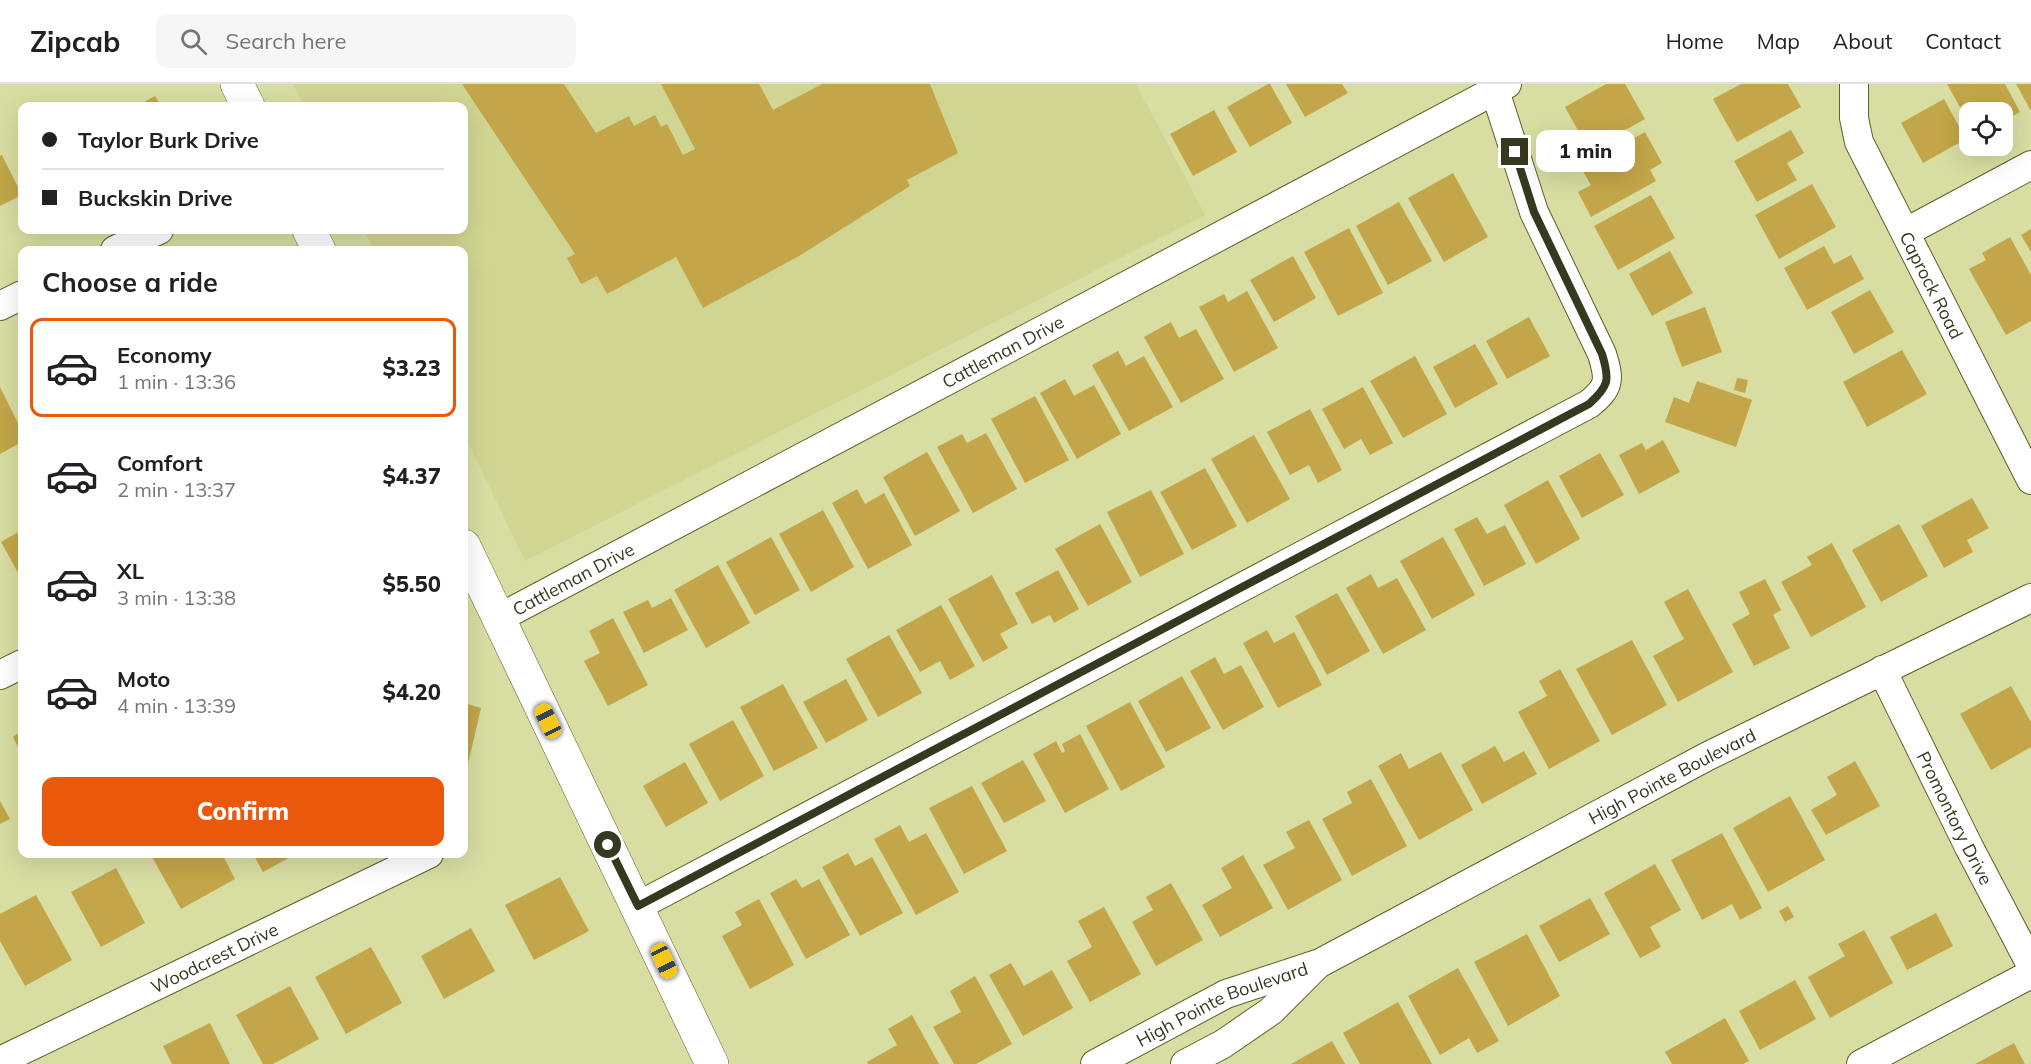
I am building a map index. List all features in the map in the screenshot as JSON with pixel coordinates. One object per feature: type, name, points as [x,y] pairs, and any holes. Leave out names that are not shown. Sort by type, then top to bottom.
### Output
[{"type":"street","points":[[237,84],[246,102]]},
{"type":"street","name":"Caprock Road","points":[[1854,84],[1854,118],[1859,142],[2031,480]]},
{"type":"street","points":[[638,906],[1589,404],[1602,393],[1607,385],[1608,372],[1602,354],[1534,212],[1501,87]]},
{"type":"street","name":"Cattleman Drive","points":[[499,618],[1501,87]]},
{"type":"street","points":[[1906,232],[2031,165]]},
{"type":"street","points":[[124,246],[150,234]]},
{"type":"street","points":[[0,306],[18,297]]},
{"type":"street","points":[[468,554],[712,1064]]},
{"type":"street","name":"High Pointe Boulevard","points":[[1095,1064],[1226,994],[1320,963],[1688,767],[2031,598]]},
{"type":"street","points":[[0,675],[18,666]]},
{"type":"street","name":"Promontory Drive","points":[[1882,670],[1969,847],[2031,965]]},
{"type":"street","name":"Woodcrest Drive","points":[[0,1060],[421,858]]},
{"type":"street","name":"High Pointe Boulevard","points":[[1185,1064],[1223,1044],[1271,1011],[1320,963]]},
{"type":"street","points":[[1861,1064],[2031,974]]},
{"type":"shaded area","points":[[293,84],[1136,84],[1205,215],[525,561],[468,442],[468,246],[372,246],[366,234],[468,234],[468,102],[302,102]]},
{"type":"building","points":[[462,84],[564,84],[596,133],[629,116],[634,126],[655,115],[661,127],[667,124],[683,155],[695,149],[661,84],[759,84],[773,110],[822,84],[930,84],[958,153],[907,180],[910,186],[799,256],[703,308],[676,257],[607,294],[597,276],[581,284],[567,258],[575,254]]},
{"type":"building","points":[[1268,84],[1292,123],[1250,147],[1227,107]]},
{"type":"building","points":[[1286,84],[1342,84],[1348,93],[1305,117]]},
{"type":"building","points":[[1606,84],[1625,84],[1645,119],[1589,150],[1565,107]]},
{"type":"building","points":[[1741,84],[1788,84],[1801,107],[1737,142],[1713,99]]},
{"type":"building","points":[[1947,84],[2005,84],[2020,112],[2013,116],[2013,102],[1959,102],[1959,105]]},
{"type":"building","points":[[2016,84],[2031,84],[2031,111]]},
{"type":"building","points":[[155,96],[159,102],[144,102]]},
{"type":"building","points":[[1944,99],[1959,126],[1959,143],[1923,163],[1901,123]]},
{"type":"building","points":[[1214,110],[1237,152],[1193,176],[1170,134]]},
{"type":"building","points":[[1791,130],[1804,153],[1787,163],[1797,180],[1757,202],[1734,161]]},
{"type":"building","points":[[1645,132],[1662,163],[1650,170],[1656,181],[1591,217],[1578,192],[1591,185],[1581,168]]},
{"type":"building","points":[[2,155],[18,187],[18,197],[0,206],[0,156]]},
{"type":"building","points":[[1453,173],[1488,237],[1444,262],[1408,198]]},
{"type":"building","points":[[1812,184],[1836,227],[1779,259],[1755,215]]},
{"type":"building","points":[[1651,195],[1675,238],[1618,270],[1594,226]]},
{"type":"building","points":[[1399,202],[1432,261],[1388,285],[1356,226]]},
{"type":"building","points":[[1349,228],[1383,293],[1338,316],[1304,252]]},
{"type":"building","points":[[2031,229],[2031,252],[2021,235]]},
{"type":"building","points":[[2010,237],[2031,275],[2031,321],[2006,335],[1969,269],[1986,260],[1982,253]]},
{"type":"building","points":[[1824,246],[1834,264],[1851,255],[1864,279],[1807,310],[1784,268]]},
{"type":"building","points":[[1670,251],[1693,293],[1652,316],[1629,274]]},
{"type":"building","points":[[1293,256],[1316,298],[1274,322],[1250,280]]},
{"type":"building","points":[[1870,290],[1894,332],[1854,354],[1831,312]]},
{"type":"building","points":[[1247,291],[1278,348],[1234,372],[1199,307],[1224,294],[1228,302]]},
{"type":"building","points":[[1705,307],[1722,352],[1682,367],[1665,322]]},
{"type":"building","points":[[1529,317],[1550,356],[1507,379],[1486,341]]},
{"type":"building","points":[[1171,322],[1179,338],[1196,329],[1224,379],[1181,403],[1144,337]]},
{"type":"building","points":[[1475,344],[1498,384],[1455,408],[1433,367]]},
{"type":"building","points":[[1902,350],[1927,394],[1867,427],[1843,382]]},
{"type":"building","points":[[1118,351],[1126,366],[1144,356],[1173,407],[1129,431],[1092,365]]},
{"type":"building","points":[[1415,356],[1447,414],[1403,438],[1370,381]]},
{"type":"building","points":[[1737,378],[1748,380],[1745,393],[1734,390]]},
{"type":"building","points":[[1065,379],[1074,396],[1094,385],[1121,434],[1077,459],[1040,393]]},
{"type":"building","points":[[1697,381],[1752,400],[1736,447],[1665,422],[1674,397],[1689,403]]},
{"type":"building","points":[[0,387],[18,423],[18,444],[0,454]]},
{"type":"building","points":[[1363,387],[1393,443],[1370,455],[1361,439],[1344,449],[1322,409]]},
{"type":"building","points":[[1035,396],[1069,460],[1025,483],[991,419]]},
{"type":"building","points":[[1310,409],[1342,470],[1318,483],[1309,465],[1290,475],[1267,432]]},
{"type":"building","points":[[986,433],[1017,489],[973,513],[937,447],[962,434],[967,443]]},
{"type":"building","points":[[1254,435],[1290,499],[1247,523],[1211,459]]},
{"type":"building","points":[[1663,440],[1680,472],[1639,494],[1619,455],[1642,443],[1646,450]]},
{"type":"building","points":[[927,452],[960,511],[915,536],[883,477]]},
{"type":"building","points":[[1600,453],[1624,495],[1582,518],[1559,476]]},
{"type":"building","points":[[1205,468],[1237,526],[1192,550],[1160,492]]},
{"type":"building","points":[[1548,480],[1580,539],[1536,564],[1504,505]]},
{"type":"building","points":[[857,489],[865,504],[884,493],[912,545],[868,569],[832,503]]},
{"type":"building","points":[[1151,490],[1184,554],[1140,577],[1107,512]]},
{"type":"building","points":[[1972,498],[1989,528],[1967,540],[1973,552],[1944,568],[1921,526]]},
{"type":"building","points":[[823,510],[854,567],[811,592],[779,534]]},
{"type":"building","points":[[1477,517],[1487,534],[1505,525],[1526,564],[1484,586],[1454,529]]},
{"type":"building","points":[[1100,524],[1132,582],[1088,606],[1055,549]]},
{"type":"building","points":[[1899,524],[1928,576],[1881,602],[1852,550]]},
{"type":"building","points":[[18,532],[18,573],[1,542]]},
{"type":"building","points":[[771,537],[800,590],[755,615],[726,562]]},
{"type":"building","points":[[1443,537],[1475,595],[1432,619],[1400,561]]},
{"type":"building","points":[[1832,543],[1866,607],[1811,637],[1781,582],[1812,565],[1807,557]]},
{"type":"building","points":[[718,565],[750,623],[706,648],[674,590]]},
{"type":"building","points":[[1058,570],[1079,609],[1054,623],[1050,615],[1032,624],[1015,593]]},
{"type":"building","points":[[1371,574],[1378,588],[1397,578],[1426,630],[1383,654],[1346,588]]},
{"type":"building","points":[[992,575],[1018,624],[1000,634],[1008,648],[983,662],[948,599]]},
{"type":"building","points":[[1765,579],[1781,610],[1773,615],[1790,648],[1754,666],[1732,624],[1750,614],[1739,592]]},
{"type":"building","points":[[1688,589],[1733,672],[1678,702],[1653,656],[1684,639],[1664,602]]},
{"type":"building","points":[[1337,593],[1370,651],[1327,675],[1295,616]]},
{"type":"building","points":[[671,598],[688,630],[644,653],[623,612],[648,600],[652,608]]},
{"type":"building","points":[[941,605],[975,666],[950,680],[940,661],[920,672],[896,630]]},
{"type":"building","points":[[613,618],[648,685],[608,706],[584,661],[600,653],[589,631]]},
{"type":"building","points":[[1267,630],[1274,643],[1294,632],[1322,685],[1278,708],[1243,643]]},
{"type":"building","points":[[889,635],[922,693],[878,717],[846,659]]},
{"type":"building","points":[[1632,640],[1667,705],[1612,735],[1576,669]]},
{"type":"building","points":[[1215,657],[1224,674],[1241,665],[1264,707],[1223,730],[1190,671]]},
{"type":"building","points":[[1560,669],[1600,741],[1549,769],[1518,712],[1547,696],[1539,681]]},
{"type":"building","points":[[1182,676],[1211,728],[1166,752],[1138,701]]},
{"type":"building","points":[[846,679],[868,720],[826,743],[803,702]]},
{"type":"building","points":[[783,684],[818,748],[774,771],[740,707]]},
{"type":"building","points":[[2011,686],[2031,722],[2031,747],[1991,770],[1960,714]]},
{"type":"building","points":[[1130,702],[1165,767],[1121,791],[1086,726]]},
{"type":"building","points":[[468,704],[481,708],[468,764]]},
{"type":"building","points":[[733,720],[764,776],[720,801],[689,744]]},
{"type":"building","points":[[18,734],[18,747],[13,737]]},
{"type":"building","points":[[1080,734],[1109,789],[1065,813],[1033,754],[1056,741],[1062,753],[1065,751],[1062,744]]},
{"type":"building","points":[[1495,746],[1504,762],[1524,751],[1537,774],[1482,804],[1461,765]]},
{"type":"building","points":[[1441,752],[1473,810],[1419,840],[1378,766],[1401,753],[1409,769]]},
{"type":"building","points":[[1023,760],[1046,801],[1004,823],[981,783]]},
{"type":"building","points":[[1855,761],[1880,806],[1826,835],[1811,810],[1837,795],[1827,777]]},
{"type":"building","points":[[685,762],[708,803],[666,827],[643,786]]},
{"type":"building","points":[[1371,779],[1407,846],[1352,876],[1322,819],[1352,803],[1347,792]]},
{"type":"building","points":[[972,786],[1007,851],[964,874],[929,808]]},
{"type":"building","points":[[1790,796],[1825,860],[1768,892],[1733,828]]},
{"type":"building","points":[[0,801],[10,819],[0,824]]},
{"type":"building","points":[[1309,820],[1342,880],[1288,910],[1263,865],[1295,848],[1286,832]]},
{"type":"building","points":[[900,825],[909,842],[926,833],[959,892],[916,915],[874,839]]},
{"type":"building","points":[[1722,833],[1762,908],[1740,920],[1732,904],[1702,920],[1671,860]]},
{"type":"building","points":[[848,853],[855,866],[872,857],[903,913],[860,936],[822,867]]},
{"type":"building","points":[[1243,855],[1273,908],[1220,937],[1202,905],[1232,888],[1221,868]]},
{"type":"building","points":[[153,858],[224,858],[235,879],[181,909]]},
{"type":"building","points":[[255,858],[289,858],[263,872]]},
{"type":"building","points":[[1655,864],[1681,910],[1650,927],[1661,947],[1640,958],[1604,893]]},
{"type":"building","points":[[116,868],[145,923],[101,947],[71,892]]},
{"type":"building","points":[[560,877],[589,931],[534,960],[505,905]]},
{"type":"building","points":[[796,879],[802,888],[819,879],[850,935],[806,959],[770,893]]},
{"type":"building","points":[[1171,883],[1203,940],[1156,966],[1132,922],[1153,910],[1146,897]]},
{"type":"building","points":[[36,895],[72,960],[25,986],[0,941],[0,914]]},
{"type":"building","points":[[1590,898],[1610,934],[1559,962],[1539,926]]},
{"type":"building","points":[[759,899],[794,965],[750,989],[722,936],[742,925],[735,912]]},
{"type":"building","points":[[1788,906],[1794,917],[1785,922],[1779,911]]},
{"type":"building","points":[[1104,907],[1141,974],[1090,1002],[1067,961],[1092,947],[1078,921]]},
{"type":"building","points":[[1936,913],[1953,946],[1907,970],[1890,937]]},
{"type":"building","points":[[471,928],[495,971],[444,999],[421,956]]},
{"type":"building","points":[[1864,930],[1893,983],[1830,1018],[1808,977],[1845,956],[1838,944]]},
{"type":"building","points":[[1527,934],[1560,996],[1508,1026],[1474,962]]},
{"type":"building","points":[[371,947],[402,1003],[346,1034],[315,977]]},
{"type":"building","points":[[1011,963],[1024,986],[1052,970],[1073,1008],[1023,1036],[989,975]]},
{"type":"building","points":[[1458,968],[1499,1041],[1477,1053],[1469,1038],[1440,1055],[1408,996]]},
{"type":"building","points":[[975,976],[1012,1044],[976,1064],[954,1064],[933,1027],[961,1012],[950,991]]},
{"type":"building","points":[[1795,980],[1816,1019],[1760,1050],[1739,1011]]},
{"type":"building","points":[[290,986],[319,1039],[273,1064],[263,1064],[236,1015]]},
{"type":"building","points":[[1398,1002],[1432,1064],[1360,1064],[1343,1033]]},
{"type":"building","points":[[912,1015],[939,1064],[868,1064],[867,1062],[897,1045],[888,1029]]},
{"type":"building","points":[[1725,1018],[1749,1061],[1743,1064],[1672,1064],[1665,1052]]},
{"type":"building","points":[[210,1023],[230,1064],[172,1064],[163,1046]]},
{"type":"building","points":[[1332,1041],[1345,1064],[1291,1064]]},
{"type":"building","points":[[2014,1043],[2025,1064],[1975,1064]]},
{"type":"route","points":[[608,845],[638,906],[1589,404],[1602,393],[1607,385],[1608,372],[1602,354],[1534,212],[1515,152]]}]
